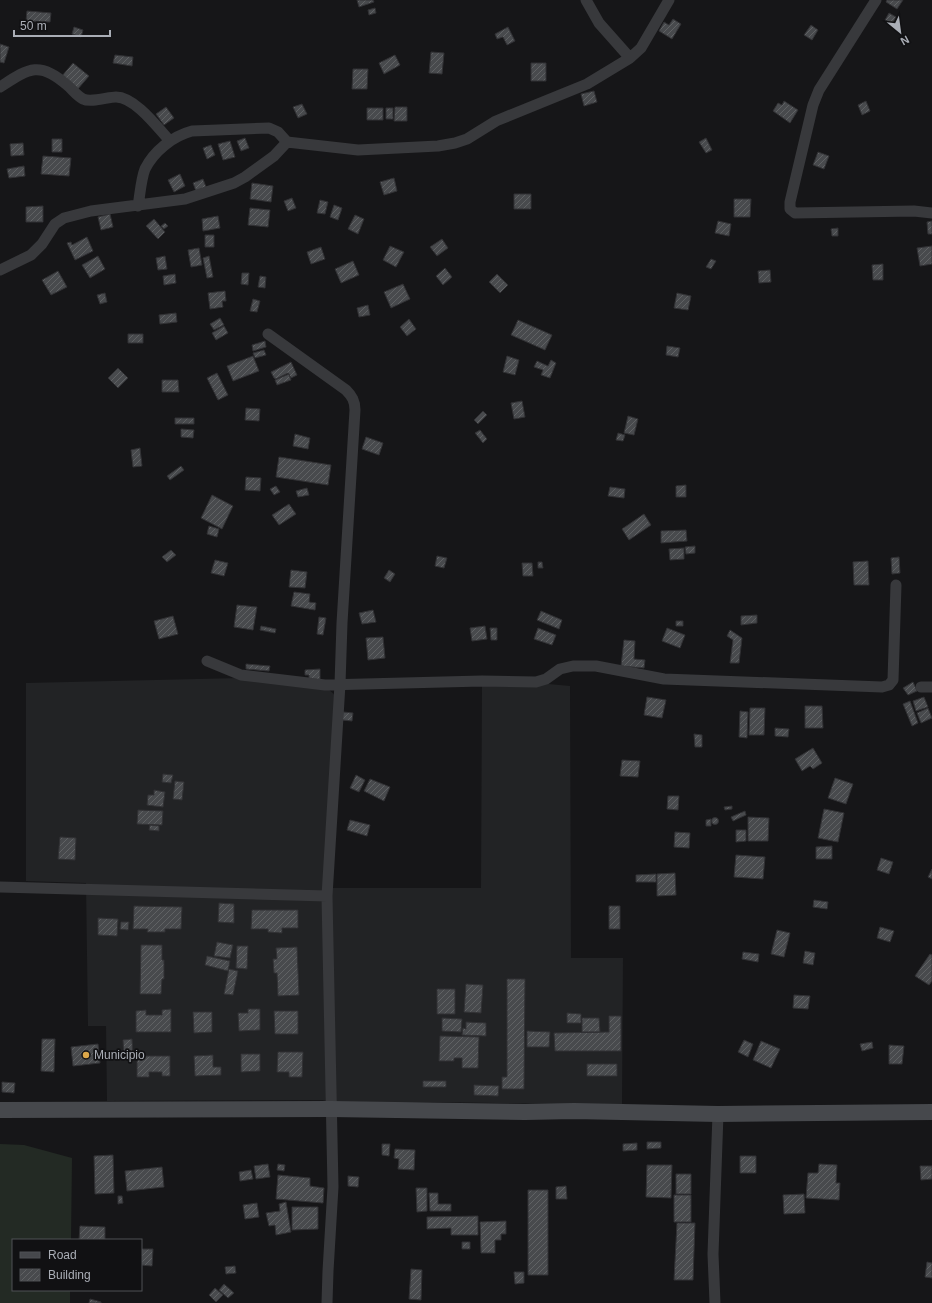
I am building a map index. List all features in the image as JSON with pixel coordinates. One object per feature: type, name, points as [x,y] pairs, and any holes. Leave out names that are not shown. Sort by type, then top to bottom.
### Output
[{"type":"main road","points":[[0,1110],[330,1109],[718,1114],[932,1112]]},
{"type":"street","points":[[586,0],[599,23],[630,58]]},
{"type":"street","points":[[138,206],[145,170],[156,154],[170,141],[183,133],[192,131],[269,128],[278,132],[287,142],[358,150],[438,146],[467,139],[496,121],[587,84],[630,58],[641,48],[669,0]]},
{"type":"street","points":[[876,0],[819,90],[813,105],[790,202],[790,209],[795,213],[914,211],[932,213]]},
{"type":"street","points":[[0,87],[21,73],[32,70],[51,72],[83,99],[90,101],[118,97],[129,100],[170,141]]},
{"type":"street","points":[[0,270],[31,255],[42,244],[55,224],[64,218],[91,211],[185,199],[234,183],[274,156],[287,142]]},
{"type":"street","points":[[268,334],[346,390],[351,395],[355,404],[327,896],[330,1109],[333,1187],[327,1303]]},
{"type":"street","points":[[207,661],[241,675],[325,685],[482,681],[536,682],[546,679],[560,669],[573,666],[596,666],[664,679],[882,687],[889,685],[893,680],[896,585]]},
{"type":"street","points":[[921,688],[932,687]]},
{"type":"street","points":[[0,887],[327,896]]},
{"type":"street","points":[[715,1303],[713,1254],[718,1114]]},
{"type":"shaded area","points":[[241,678],[326,687],[337,697],[331,888],[481,888],[482,684],[537,683],[570,686],[571,958],[623,958],[622,1105],[436,1102],[342,1104],[322,1100],[107,1101],[106,1026],[88,1026],[86,883],[26,881],[26,683]]},
{"type":"shaded area","points":[[0,1144],[24,1145],[72,1158],[71,1239],[12,1239],[12,1291],[70,1291],[70,1303],[0,1303]]},
{"type":"building","points":[[357,0],[373,0],[374,2],[359,7]]},
{"type":"building","points":[[887,0],[903,0],[897,9],[886,2]]},
{"type":"building","points":[[375,8],[376,13],[369,15],[368,10]]},
{"type":"building","points":[[27,11],[51,13],[50,22],[26,21]]},
{"type":"building","points":[[889,13],[896,17],[892,24],[885,20]]},
{"type":"building","points":[[673,19],[681,24],[672,39],[659,31],[664,22],[669,25]]},
{"type":"building","points":[[811,25],[818,30],[812,40],[804,35]]},
{"type":"building","points":[[74,27],[83,30],[81,37],[72,34]]},
{"type":"building","points":[[508,27],[515,41],[507,45],[503,37],[497,39],[495,34]]},
{"type":"building","points":[[0,44],[9,47],[4,63],[0,62]]},
{"type":"building","points":[[431,52],[444,53],[442,74],[429,73]]},
{"type":"building","points":[[115,55],[133,57],[132,66],[113,63]]},
{"type":"building","points":[[395,55],[400,65],[384,74],[379,63]]},
{"type":"building","points":[[73,63],[89,76],[77,90],[62,76]]},
{"type":"building","points":[[531,63],[546,63],[546,81],[531,81]]},
{"type":"building","points":[[353,69],[368,69],[367,89],[352,89]]},
{"type":"building","points":[[594,91],[597,102],[584,106],[581,94]]},
{"type":"building","points":[[784,101],[798,110],[790,123],[773,111],[778,103],[782,105]]},
{"type":"building","points":[[866,101],[870,111],[862,115],[858,105]]},
{"type":"building","points":[[302,104],[307,114],[298,118],[293,107]]},
{"type":"building","points":[[166,107],[174,118],[164,125],[156,114]]},
{"type":"building","points":[[395,107],[407,107],[407,121],[394,121]]},
{"type":"building","points":[[367,108],[383,108],[383,120],[367,120]]},
{"type":"building","points":[[386,108],[393,108],[393,119],[386,119]]},
{"type":"building","points":[[245,138],[249,148],[241,151],[237,141]]},
{"type":"building","points":[[706,138],[712,150],[706,153],[699,142]]},
{"type":"building","points":[[52,139],[62,139],[62,152],[52,152]]},
{"type":"building","points":[[230,141],[235,157],[223,160],[218,144]]},
{"type":"building","points":[[23,143],[24,155],[11,156],[10,144]]},
{"type":"building","points":[[211,145],[215,155],[207,159],[203,148]]},
{"type":"building","points":[[818,152],[829,156],[824,169],[813,165]]},
{"type":"building","points":[[43,156],[71,158],[69,176],[41,174]]},
{"type":"building","points":[[24,166],[25,176],[9,178],[7,169]]},
{"type":"building","points":[[180,174],[185,186],[174,192],[168,180]]},
{"type":"building","points":[[394,178],[397,191],[384,195],[380,182]]},
{"type":"building","points":[[203,179],[206,187],[196,191],[193,183]]},
{"type":"building","points":[[252,183],[273,186],[271,202],[250,199]]},
{"type":"building","points":[[514,194],[531,194],[531,209],[514,209]]},
{"type":"building","points":[[292,198],[296,208],[288,211],[284,201]]},
{"type":"building","points":[[734,199],[751,199],[750,217],[734,217]]},
{"type":"building","points":[[320,200],[328,202],[325,214],[317,213]]},
{"type":"building","points":[[334,205],[342,208],[338,220],[330,217]]},
{"type":"building","points":[[43,206],[43,222],[26,222],[26,207]]},
{"type":"building","points":[[250,208],[270,210],[268,227],[248,225]]},
{"type":"building","points":[[110,214],[113,227],[101,230],[98,217]]},
{"type":"building","points":[[355,215],[364,219],[358,234],[348,229]]},
{"type":"building","points":[[218,216],[220,228],[203,231],[202,219]]},
{"type":"building","points":[[154,219],[165,232],[158,239],[146,226]]},
{"type":"building","points":[[718,221],[731,224],[729,236],[715,233]]},
{"type":"building","points":[[932,221],[932,234],[928,234],[927,222]]},
{"type":"building","points":[[165,223],[168,226],[164,229],[161,226]]},
{"type":"building","points":[[838,228],[838,236],[832,236],[831,229]]},
{"type":"building","points":[[205,235],[214,235],[214,247],[205,247]]},
{"type":"building","points":[[87,237],[93,251],[75,260],[67,243],[71,242],[72,245]]},
{"type":"building","points":[[442,239],[448,248],[437,256],[430,247]]},
{"type":"building","points":[[390,246],[404,252],[396,267],[383,260]]},
{"type":"building","points":[[932,246],[932,264],[920,266],[917,248]]},
{"type":"building","points":[[321,247],[325,259],[311,264],[307,252]]},
{"type":"building","points":[[199,248],[202,265],[191,267],[188,250]]},
{"type":"building","points":[[98,256],[105,269],[90,278],[82,265]]},
{"type":"building","points":[[165,256],[167,269],[158,270],[156,258]]},
{"type":"building","points":[[209,256],[213,277],[207,278],[203,258]]},
{"type":"building","points":[[711,259],[716,261],[711,269],[706,267]]},
{"type":"building","points":[[353,261],[359,275],[341,283],[335,269]]},
{"type":"building","points":[[883,264],[883,280],[873,280],[872,265]]},
{"type":"building","points":[[445,268],[452,277],[443,285],[436,276]]},
{"type":"building","points":[[770,270],[771,282],[759,283],[758,271]]},
{"type":"building","points":[[58,271],[67,287],[51,295],[42,280]]},
{"type":"building","points":[[242,273],[249,273],[248,285],[241,284]]},
{"type":"building","points":[[175,274],[176,283],[164,285],[163,276]]},
{"type":"building","points":[[497,274],[508,285],[500,293],[489,282]]},
{"type":"building","points":[[260,276],[266,277],[265,288],[258,287]]},
{"type":"building","points":[[403,284],[410,299],[391,308],[384,292]]},
{"type":"building","points":[[225,291],[226,301],[222,301],[223,307],[210,309],[208,293]]},
{"type":"building","points":[[105,293],[107,302],[100,304],[97,295]]},
{"type":"building","points":[[677,293],[691,296],[688,310],[674,308]]},
{"type":"building","points":[[253,299],[260,301],[257,312],[250,311]]},
{"type":"building","points":[[368,305],[370,315],[359,317],[357,308]]},
{"type":"building","points":[[176,313],[177,322],[160,324],[159,315]]},
{"type":"building","points":[[220,318],[224,325],[214,330],[210,324]]},
{"type":"building","points":[[409,319],[416,329],[407,336],[400,327]]},
{"type":"building","points":[[518,320],[552,335],[545,350],[511,335]]},
{"type":"building","points":[[224,326],[228,333],[216,340],[212,333]]},
{"type":"building","points":[[128,334],[143,334],[143,343],[128,343]]},
{"type":"building","points":[[265,341],[266,347],[253,351],[252,345]]},
{"type":"building","points":[[667,346],[680,348],[678,357],[666,355]]},
{"type":"building","points":[[264,350],[266,355],[255,358],[253,353]]},
{"type":"building","points":[[253,356],[259,371],[233,381],[227,366]]},
{"type":"building","points":[[507,356],[519,360],[515,375],[503,372]]},
{"type":"building","points":[[551,360],[556,363],[550,378],[541,375],[543,370],[534,367],[537,361],[548,366]]},
{"type":"building","points":[[291,362],[297,375],[291,378],[288,373],[276,379],[274,378],[271,372]]},
{"type":"building","points":[[118,368],[128,378],[118,388],[108,378]]},
{"type":"building","points":[[217,373],[228,395],[218,400],[207,378]]},
{"type":"building","points":[[289,374],[291,380],[277,385],[275,380]]},
{"type":"building","points":[[162,380],[178,380],[179,392],[162,392]]},
{"type":"building","points":[[522,401],[525,417],[514,419],[511,403]]},
{"type":"building","points":[[246,408],[260,409],[259,421],[245,420]]},
{"type":"building","points":[[483,411],[487,415],[478,424],[474,420]]},
{"type":"building","points":[[628,416],[638,419],[634,435],[624,433]]},
{"type":"building","points":[[175,418],[194,418],[194,424],[175,424]]},
{"type":"building","points":[[181,429],[194,430],[193,438],[181,437]]},
{"type":"building","points":[[480,430],[487,439],[483,443],[475,433]]},
{"type":"building","points":[[618,433],[625,435],[623,441],[616,440]]},
{"type":"building","points":[[295,434],[310,438],[308,449],[293,446]]},
{"type":"building","points":[[366,437],[383,443],[379,455],[362,449]]},
{"type":"building","points":[[140,448],[142,466],[133,467],[131,450]]},
{"type":"building","points":[[279,457],[331,465],[328,485],[276,477]]},
{"type":"building","points":[[181,466],[184,470],[170,480],[167,476]]},
{"type":"building","points":[[246,477],[261,478],[260,491],[245,490]]},
{"type":"building","points":[[686,485],[686,497],[676,497],[676,486]]},
{"type":"building","points":[[276,486],[280,492],[274,495],[270,489]]},
{"type":"building","points":[[610,487],[625,489],[624,498],[608,496]]},
{"type":"building","points":[[307,488],[309,495],[298,497],[296,491]]},
{"type":"building","points":[[212,495],[233,506],[222,529],[201,518]]},
{"type":"building","points":[[289,504],[296,514],[279,525],[272,515]]},
{"type":"building","points":[[644,514],[651,525],[629,540],[622,529]]},
{"type":"building","points":[[209,526],[219,529],[217,537],[207,534]]},
{"type":"building","points":[[686,530],[687,541],[661,543],[661,531]]},
{"type":"building","points":[[695,546],[695,553],[686,554],[685,547]]},
{"type":"building","points":[[684,548],[684,559],[670,560],[669,549]]},
{"type":"building","points":[[171,550],[176,555],[167,562],[162,557]]},
{"type":"building","points":[[437,556],[447,558],[444,568],[435,566]]},
{"type":"building","points":[[899,557],[900,573],[892,574],[891,558]]},
{"type":"building","points":[[215,560],[228,563],[224,576],[211,573]]},
{"type":"building","points":[[868,561],[869,585],[854,585],[853,562]]},
{"type":"building","points":[[538,562],[542,562],[543,568],[538,568]]},
{"type":"building","points":[[522,563],[532,563],[533,576],[523,576]]},
{"type":"building","points":[[291,570],[307,572],[305,588],[289,587]]},
{"type":"building","points":[[389,570],[395,574],[390,582],[384,578]]},
{"type":"building","points":[[294,592],[310,594],[309,602],[316,603],[315,610],[291,606]]},
{"type":"building","points":[[237,605],[257,607],[253,630],[234,627]]},
{"type":"building","points":[[373,610],[376,622],[362,624],[359,613]]},
{"type":"building","points":[[541,611],[562,620],[559,629],[537,620]]},
{"type":"building","points":[[757,615],[757,623],[741,625],[741,616]]},
{"type":"building","points":[[173,616],[178,634],[159,639],[154,621]]},
{"type":"building","points":[[319,617],[326,618],[323,635],[317,634]]},
{"type":"building","points":[[676,621],[683,621],[683,626],[676,626]]},
{"type":"building","points":[[261,626],[276,629],[275,633],[260,630]]},
{"type":"building","points":[[485,626],[487,639],[472,641],[470,628]]},
{"type":"building","points":[[490,628],[497,628],[497,640],[491,640]]},
{"type":"building","points":[[538,628],[556,635],[552,645],[534,639]]},
{"type":"building","points":[[667,628],[685,635],[680,648],[662,641]]},
{"type":"building","points":[[730,630],[742,638],[739,663],[730,663],[733,640],[727,636]]},
{"type":"building","points":[[383,637],[385,658],[368,660],[366,638]]},
{"type":"building","points":[[624,640],[635,641],[634,659],[645,660],[644,668],[621,666]]},
{"type":"building","points":[[246,664],[270,666],[269,671],[246,669]]},
{"type":"building","points":[[320,669],[320,681],[309,679],[309,675],[305,675],[305,670]]},
{"type":"building","points":[[913,682],[917,691],[908,695],[903,688]]},
{"type":"building","points":[[647,697],[666,700],[662,718],[644,715]]},
{"type":"building","points":[[924,697],[928,707],[916,711],[913,701]]},
{"type":"building","points":[[910,701],[918,723],[912,726],[903,704]]},
{"type":"building","points":[[805,706],[822,706],[823,728],[805,728]]},
{"type":"building","points":[[750,708],[765,708],[764,735],[749,735]]},
{"type":"building","points":[[928,708],[932,718],[921,723],[917,713]]},
{"type":"building","points":[[740,711],[748,712],[747,738],[739,737]]},
{"type":"building","points":[[343,712],[353,713],[352,721],[342,720]]},
{"type":"building","points":[[775,728],[789,729],[788,737],[775,736]]},
{"type":"building","points":[[694,734],[702,735],[702,747],[695,747]]},
{"type":"building","points":[[813,748],[822,763],[813,769],[810,766],[802,771],[795,759]]},
{"type":"building","points":[[622,760],[640,761],[638,777],[620,776]]},
{"type":"building","points":[[163,774],[173,775],[171,783],[162,782]]},
{"type":"building","points":[[356,775],[365,780],[359,792],[350,788]]},
{"type":"building","points":[[835,778],[853,784],[846,804],[828,798]]},
{"type":"building","points":[[370,779],[390,787],[384,801],[364,791]]},
{"type":"building","points":[[175,781],[184,782],[182,800],[173,799]]},
{"type":"building","points":[[154,790],[165,792],[163,807],[147,805],[148,795],[154,795]]},
{"type":"building","points":[[668,796],[679,796],[678,810],[667,809]]},
{"type":"building","points":[[732,806],[732,809],[725,810],[724,807]]},
{"type":"building","points":[[824,809],[844,813],[838,842],[818,838]]},
{"type":"building","points":[[138,810],[163,811],[162,825],[137,824]]},
{"type":"building","points":[[745,811],[746,815],[733,821],[731,817]]},
{"type":"building","points":[[748,817],[769,818],[768,841],[748,841]]},
{"type":"building","points":[[715,818],[718,821],[715,824],[712,821]]},
{"type":"building","points":[[711,819],[711,826],[706,826],[706,820]]},
{"type":"building","points":[[350,820],[370,825],[367,836],[347,830]]},
{"type":"building","points":[[150,825],[159,826],[159,831],[149,830]]},
{"type":"building","points":[[736,830],[746,830],[746,841],[736,842]]},
{"type":"building","points":[[675,832],[690,833],[689,848],[674,847]]},
{"type":"building","points":[[60,837],[76,838],[75,860],[58,859]]},
{"type":"building","points":[[832,846],[832,859],[816,859],[816,847]]},
{"type":"building","points":[[736,855],[765,857],[763,879],[734,877]]},
{"type":"building","points":[[881,858],[893,862],[889,874],[877,870]]},
{"type":"building","points":[[932,869],[932,879],[928,877]]},
{"type":"building","points":[[675,873],[676,895],[657,896],[657,874]]},
{"type":"building","points":[[656,874],[656,882],[636,882],[636,875]]},
{"type":"building","points":[[814,900],[828,902],[827,909],[813,907]]},
{"type":"building","points":[[219,903],[234,904],[234,923],[218,922]]},
{"type":"building","points":[[134,906],[182,907],[181,929],[165,929],[165,932],[147,932],[148,929],[133,929]]},
{"type":"building","points":[[609,906],[620,906],[620,929],[609,929]]},
{"type":"building","points":[[252,910],[298,910],[298,928],[282,928],[282,933],[268,932],[268,929],[251,929]]},
{"type":"building","points":[[98,918],[118,919],[117,936],[98,935]]},
{"type":"building","points":[[121,922],[129,922],[128,930],[120,929]]},
{"type":"building","points":[[880,927],[894,931],[890,942],[877,938]]},
{"type":"building","points":[[777,930],[790,933],[784,957],[771,954]]},
{"type":"building","points":[[217,942],[233,945],[230,958],[214,956]]},
{"type":"building","points":[[141,945],[162,945],[164,979],[162,979],[161,994],[140,994]]},
{"type":"building","points":[[237,946],[248,946],[247,969],[236,968]]},
{"type":"building","points":[[297,947],[299,995],[278,996],[277,973],[274,973],[273,959],[277,959],[276,948]]},
{"type":"building","points":[[805,951],[815,953],[813,965],[803,963]]},
{"type":"building","points":[[743,952],[759,954],[758,962],[742,959]]},
{"type":"building","points":[[930,954],[932,955],[932,981],[929,985],[915,976]]},
{"type":"building","points":[[207,956],[230,961],[228,971],[205,965]]},
{"type":"building","points":[[229,969],[238,971],[233,995],[224,994]]},
{"type":"building","points":[[507,979],[525,979],[524,1089],[502,1089],[502,1077],[507,1077]]},
{"type":"building","points":[[466,984],[483,985],[481,1013],[464,1012]]},
{"type":"building","points":[[437,989],[455,989],[455,1014],[437,1014]]},
{"type":"building","points":[[794,995],[810,996],[808,1009],[793,1008]]},
{"type":"building","points":[[171,1009],[171,1032],[136,1032],[136,1011],[146,1010],[146,1015],[162,1015],[162,1010]]},
{"type":"building","points":[[248,1009],[260,1009],[260,1030],[239,1031],[238,1013],[248,1013]]},
{"type":"building","points":[[274,1011],[298,1011],[298,1034],[275,1034]]},
{"type":"building","points":[[193,1012],[212,1012],[212,1032],[194,1033]]},
{"type":"building","points":[[567,1013],[581,1014],[581,1023],[567,1023]]},
{"type":"building","points":[[609,1016],[621,1016],[621,1051],[555,1051],[554,1033],[609,1032]]},
{"type":"building","points":[[442,1018],[462,1019],[461,1032],[442,1031]]},
{"type":"building","points":[[582,1018],[599,1018],[600,1032],[582,1032]]},
{"type":"building","points":[[466,1022],[486,1023],[486,1036],[462,1035],[463,1028],[466,1029]]},
{"type":"building","points":[[527,1031],[550,1032],[549,1047],[527,1047]]},
{"type":"building","points":[[440,1036],[479,1037],[478,1068],[462,1068],[462,1058],[454,1058],[454,1061],[439,1061]]},
{"type":"building","points":[[42,1039],[55,1039],[54,1072],[41,1071]]},
{"type":"building","points":[[132,1039],[133,1059],[124,1059],[123,1040]]},
{"type":"building","points":[[744,1040],[753,1044],[748,1057],[738,1052]]},
{"type":"building","points":[[761,1041],[780,1049],[771,1068],[753,1060]]},
{"type":"building","points":[[872,1042],[873,1048],[862,1051],[860,1044]]},
{"type":"building","name":"Municipio","points":[[98,1044],[100,1063],[73,1066],[71,1047]]},
{"type":"building","points":[[889,1045],[904,1046],[902,1064],[889,1064]]},
{"type":"building","points":[[278,1052],[303,1052],[302,1077],[289,1077],[289,1072],[277,1072]]},
{"type":"building","points":[[241,1054],[260,1054],[260,1071],[241,1072]]},
{"type":"building","points":[[213,1055],[213,1067],[221,1067],[221,1075],[195,1076],[194,1056]]},
{"type":"building","points":[[137,1056],[170,1056],[170,1076],[162,1076],[162,1072],[149,1072],[149,1077],[137,1077]]},
{"type":"building","points":[[587,1064],[617,1064],[617,1076],[587,1076]]},
{"type":"building","points":[[423,1081],[446,1081],[446,1087],[423,1087]]},
{"type":"building","points":[[2,1082],[15,1083],[14,1093],[2,1092]]},
{"type":"building","points":[[474,1085],[499,1086],[498,1096],[474,1095]]},
{"type":"building","points":[[647,1142],[661,1142],[661,1148],[647,1149]]},
{"type":"building","points":[[637,1143],[637,1150],[623,1151],[623,1144]]},
{"type":"building","points":[[382,1144],[390,1144],[389,1156],[382,1155]]},
{"type":"building","points":[[395,1149],[415,1150],[414,1170],[398,1169],[399,1159],[394,1158]]},
{"type":"building","points":[[113,1155],[114,1193],[95,1194],[94,1156]]},
{"type":"building","points":[[740,1156],[756,1156],[756,1173],[740,1173]]},
{"type":"building","points":[[268,1164],[270,1177],[256,1179],[254,1166]]},
{"type":"building","points":[[278,1164],[285,1165],[284,1171],[277,1170]]},
{"type":"building","points":[[819,1164],[837,1165],[836,1183],[840,1183],[839,1200],[806,1198],[808,1173],[818,1173]]},
{"type":"building","points":[[647,1165],[672,1165],[671,1198],[646,1197]]},
{"type":"building","points":[[920,1166],[932,1166],[932,1179],[921,1180]]},
{"type":"building","points":[[162,1167],[164,1187],[127,1191],[125,1171]]},
{"type":"building","points":[[251,1170],[253,1179],[240,1181],[239,1172]]},
{"type":"building","points":[[676,1174],[691,1174],[691,1194],[676,1194]]},
{"type":"building","points":[[278,1175],[310,1178],[310,1186],[324,1188],[323,1203],[276,1199]]},
{"type":"building","points":[[348,1176],[359,1177],[358,1187],[348,1186]]},
{"type":"building","points":[[566,1186],[567,1199],[556,1199],[556,1187]]},
{"type":"building","points":[[416,1188],[427,1188],[427,1211],[417,1212]]},
{"type":"building","points":[[528,1190],[548,1190],[548,1275],[528,1275]]},
{"type":"building","points":[[429,1193],[438,1193],[438,1204],[451,1204],[451,1211],[430,1211]]},
{"type":"building","points":[[804,1194],[805,1213],[784,1214],[783,1195]]},
{"type":"building","points":[[674,1195],[691,1195],[691,1222],[674,1222]]},
{"type":"building","points":[[118,1196],[122,1196],[123,1203],[118,1204]]},
{"type":"building","points":[[286,1202],[291,1232],[276,1235],[275,1225],[269,1226],[266,1213],[280,1211],[279,1204]]},
{"type":"building","points":[[257,1203],[259,1217],[245,1219],[243,1205]]},
{"type":"building","points":[[292,1207],[318,1207],[318,1229],[292,1230]]},
{"type":"building","points":[[478,1216],[478,1235],[451,1235],[451,1228],[427,1229],[427,1217]]},
{"type":"building","points":[[506,1221],[506,1234],[501,1234],[501,1240],[495,1240],[495,1253],[481,1253],[480,1222]]},
{"type":"building","points":[[677,1223],[695,1223],[693,1280],[674,1280]]},
{"type":"building","points":[[80,1226],[105,1227],[105,1239],[79,1239]]},
{"type":"building","points":[[462,1242],[470,1242],[470,1249],[462,1249]]},
{"type":"building","points":[[142,1249],[153,1249],[152,1266],[142,1265]]},
{"type":"building","points":[[927,1262],[932,1263],[932,1278],[925,1277]]},
{"type":"building","points":[[235,1266],[236,1273],[226,1274],[225,1267]]},
{"type":"building","points":[[411,1269],[422,1270],[421,1300],[409,1299]]},
{"type":"building","points":[[514,1272],[524,1272],[524,1283],[515,1284]]},
{"type":"building","points":[[224,1284],[234,1293],[228,1298],[219,1290]]},
{"type":"building","points":[[215,1288],[223,1295],[216,1302],[209,1295]]},
{"type":"building","points":[[90,1299],[101,1302],[101,1303],[89,1303]]},
{"type":"place","name":"Municipio","points":[[86,1055]]}]
